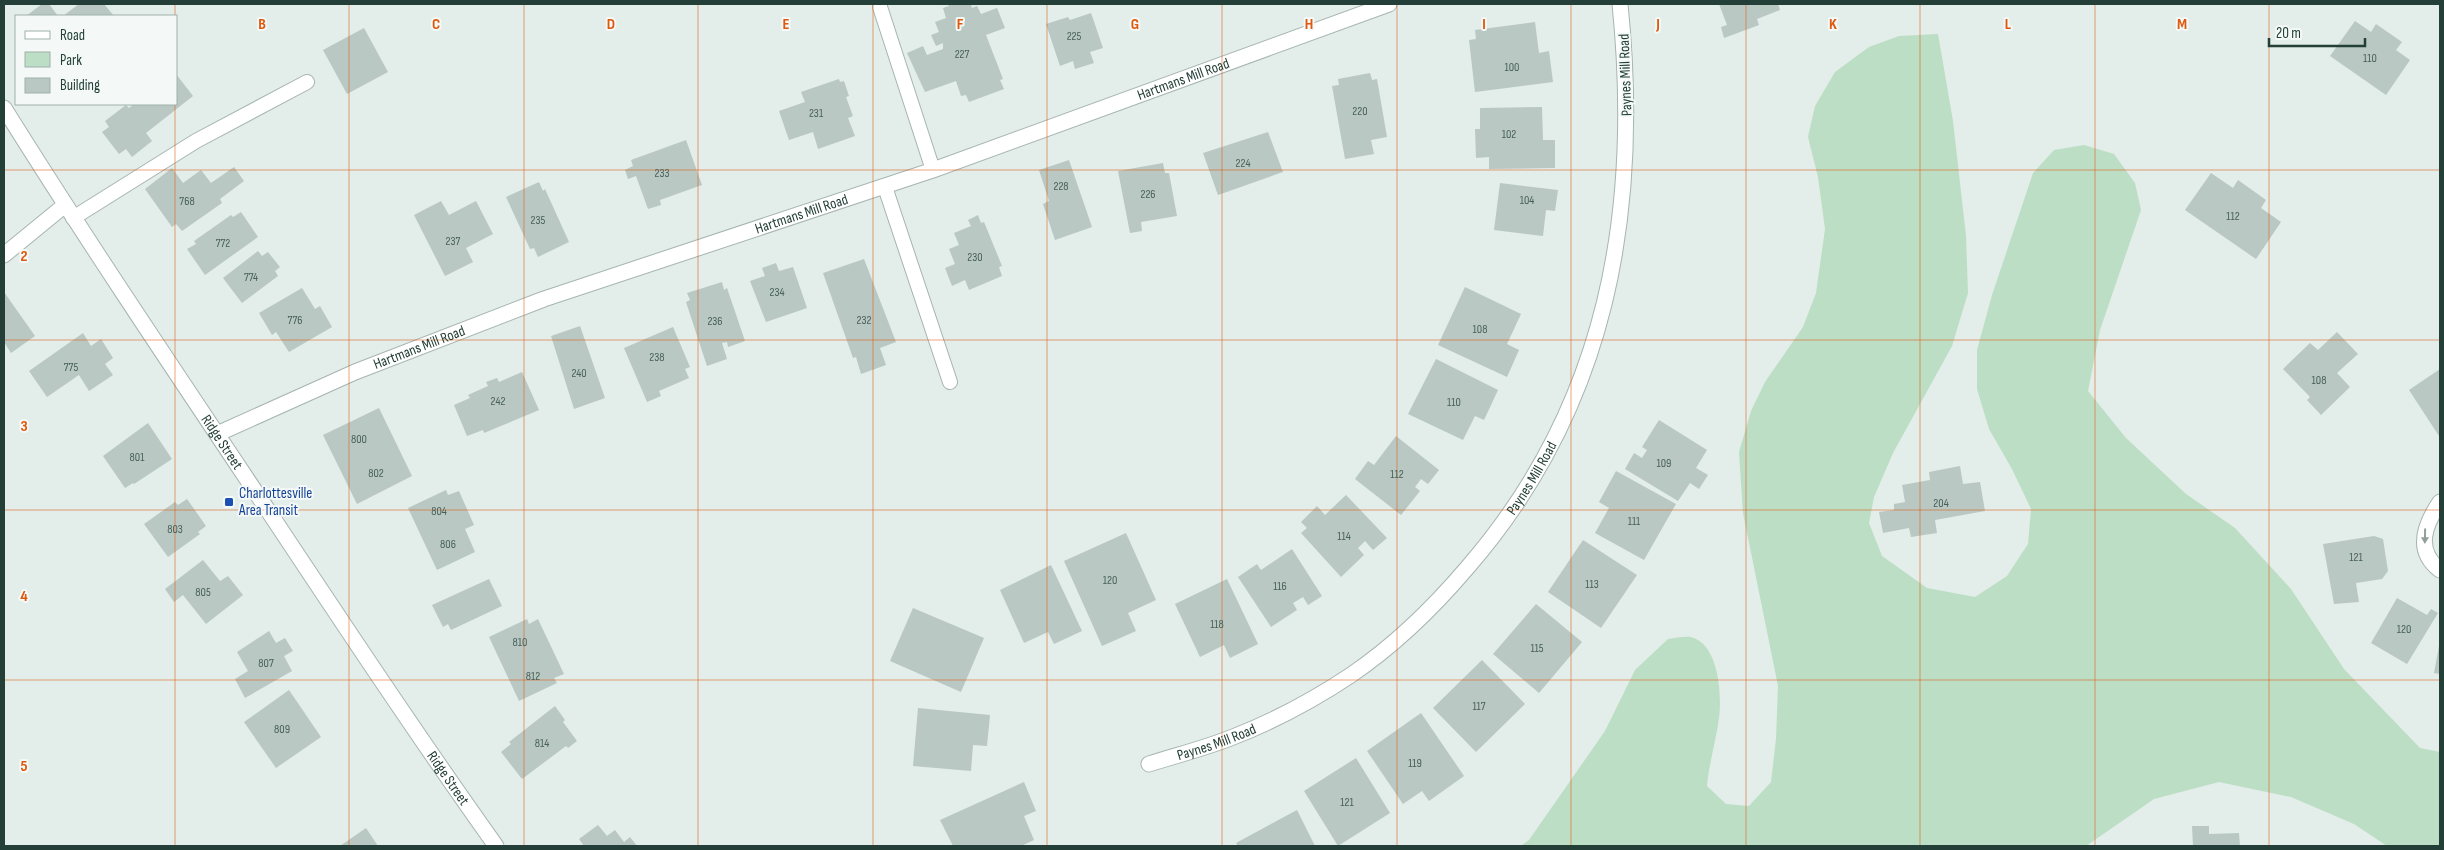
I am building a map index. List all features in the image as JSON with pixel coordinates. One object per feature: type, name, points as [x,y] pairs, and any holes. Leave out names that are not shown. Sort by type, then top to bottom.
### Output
[{"type":"street","name":"Hartmans Mill Road","points":[[217,434],[355,372],[544,299],[885,187],[1389,4]]},
{"type":"street","name":"Paynes Mill Road","points":[[1149,764],[1233,737],[1294,708],[1350,675],[1399,639],[1447,592],[1486,546],[1522,496],[1553,443],[1580,386],[1599,329],[1614,270],[1622,206],[1626,136],[1626,64],[1620,4]]},
{"type":"street","name":"Ridge Street","points":[[4,108],[69,212],[444,773],[496,846]]},
{"type":"street","points":[[4,255],[69,212]]},
{"type":"street","points":[[2440,502],[2424,531],[2426,549],[2440,570]]},
{"type":"lane","points":[[880,7],[933,170]]},
{"type":"lane","points":[[69,212],[307,82]]},
{"type":"lane","points":[[885,187],[950,382]]},
{"type":"green space","points":[[1938,34],[1953,121],[1966,236],[1968,293],[1952,346],[1893,453],[1874,497],[1869,523],[1882,556],[1927,588],[1975,597],[2007,576],[2028,544],[2031,509],[2012,469],[1989,429],[1977,389],[1977,350],[1992,295],[2033,173],[2054,150],[2084,145],[2114,154],[2135,183],[2141,210],[2100,330],[2088,391],[2126,438],[2186,494],[2235,528],[2291,589],[2344,669],[2420,748],[2440,752],[2440,846],[2387,846],[2354,824],[2291,797],[2219,782],[2154,799],[2086,846],[1521,846],[1529,840],[1605,731],[1635,670],[1668,639],[1691,637],[1700,642],[1708,649],[1717,672],[1720,708],[1707,786],[1726,804],[1749,806],[1771,782],[1776,739],[1778,686],[1743,513],[1739,452],[1751,411],[1765,382],[1803,327],[1816,293],[1825,229],[1818,177],[1808,137],[1815,106],[1835,72],[1869,47],[1899,36]]},
{"type":"building","points":[[42,4],[49,4],[57,15],[27,15]]},
{"type":"building","points":[[79,4],[104,4],[113,15],[64,15]]},
{"type":"building","points":[[948,4],[971,4],[972,8],[977,6],[981,14],[997,8],[1005,28],[986,35],[1003,79],[1000,80],[1004,89],[969,102],[966,95],[961,96],[956,81],[925,92],[907,53],[923,46],[927,55],[943,49],[943,43],[936,46],[931,35],[939,32],[935,22],[946,18],[943,8],[949,6]]},
{"type":"building","points":[[1719,4],[1778,4],[1780,10],[1757,19],[1759,25],[1724,38],[1721,27],[1727,25]]},
{"type":"building","points":[[1091,13],[1103,48],[1090,52],[1094,63],[1075,69],[1073,61],[1060,66],[1046,24],[1068,17],[1070,20]]},
{"type":"building","points":[[2355,21],[2371,32],[2376,24],[2402,42],[2396,50],[2410,60],[2386,95],[2330,56]]},
{"type":"building","points":[[1535,22],[1539,53],[1549,51],[1553,82],[1475,92],[1469,40],[1476,39],[1475,30]]},
{"type":"building","points":[[364,28],[388,72],[347,94],[323,50]]},
{"type":"building","points":[[1370,73],[1372,80],[1377,79],[1387,137],[1371,140],[1374,154],[1345,159],[1332,86],[1339,85],[1338,79]]},
{"type":"building","points":[[178,77],[193,96],[146,133],[152,141],[132,157],[126,149],[119,154],[102,132],[109,127],[105,121],[126,105],[129,108],[133,105],[178,105]]},
{"type":"building","points":[[839,79],[840,82],[844,81],[849,96],[846,97],[853,116],[848,118],[855,136],[818,149],[813,132],[789,140],[779,111],[805,102],[801,92]]},
{"type":"building","points":[[1542,107],[1543,140],[1555,140],[1555,168],[1489,169],[1489,157],[1476,158],[1475,129],[1480,129],[1480,108]]},
{"type":"building","points":[[1268,132],[1283,172],[1218,195],[1203,153]]},
{"type":"building","points":[[686,140],[702,185],[660,200],[661,205],[648,209],[636,176],[628,179],[625,170],[633,166],[631,160]]},
{"type":"building","points":[[1069,160],[1092,227],[1055,240],[1043,204],[1049,201],[1039,170]]},
{"type":"building","points":[[1163,163],[1165,173],[1169,173],[1177,216],[1141,222],[1142,231],[1130,233],[1118,171]]},
{"type":"building","points":[[234,167],[244,181],[220,199],[222,203],[182,231],[176,224],[172,227],[145,189],[172,168],[183,183],[201,170],[211,183]]},
{"type":"building","points":[[2211,173],[2233,188],[2238,180],[2266,200],[2261,208],[2281,222],[2256,259],[2185,210]]},
{"type":"building","points":[[539,182],[543,191],[545,189],[569,242],[538,257],[534,248],[530,249],[506,197]]},
{"type":"building","points":[[1500,183],[1558,190],[1555,211],[1546,210],[1543,236],[1494,230]]},
{"type":"building","points":[[441,201],[449,215],[476,201],[493,234],[466,248],[473,262],[445,276],[414,215]]},
{"type":"building","points":[[241,212],[258,237],[205,275],[187,249],[196,244],[194,241],[231,215],[233,217]]},
{"type":"building","points":[[978,215],[981,223],[984,222],[1002,266],[999,267],[1002,276],[969,290],[965,280],[952,286],[945,268],[955,264],[949,249],[959,245],[954,233],[971,226],[968,220]]},
{"type":"building","points":[[258,251],[262,256],[268,252],[280,267],[275,271],[278,276],[242,303],[223,278]]},
{"type":"building","points":[[864,259],[896,342],[880,348],[886,365],[861,374],[856,357],[853,358],[823,273]]},
{"type":"building","points":[[776,263],[779,271],[793,267],[807,308],[766,322],[750,281],[765,276],[762,268]]},
{"type":"building","points":[[722,282],[724,290],[727,288],[745,341],[728,347],[727,342],[722,343],[727,359],[707,366],[686,302],[690,300],[687,293]]},
{"type":"building","points":[[1465,287],[1521,314],[1507,344],[1519,350],[1507,377],[1438,345]]},
{"type":"building","points":[[302,288],[315,309],[320,306],[332,327],[289,352],[276,332],[272,335],[259,313]]},
{"type":"building","points":[[4,292],[35,336],[11,353],[4,342]]},
{"type":"building","points":[[580,326],[605,398],[574,409],[551,336]]},
{"type":"building","points":[[673,327],[690,367],[685,369],[689,378],[659,391],[661,396],[647,402],[624,348]]},
{"type":"building","points":[[2337,332],[2358,354],[2337,373],[2350,387],[2321,415],[2307,400],[2310,397],[2283,369],[2310,343],[2318,350]]},
{"type":"building","points":[[83,333],[91,346],[101,339],[113,358],[105,364],[113,375],[89,391],[79,375],[47,397],[29,371]]},
{"type":"building","points":[[1436,359],[1498,390],[1484,420],[1475,416],[1463,440],[1408,414]]},
{"type":"building","points":[[2440,369],[2440,435],[2439,436],[2409,390]]},
{"type":"building","points":[[522,372],[539,410],[484,433],[483,430],[467,436],[454,405],[470,398],[468,395],[488,386],[486,382],[497,378],[499,382]]},
{"type":"building","points":[[379,408],[412,476],[357,504],[323,435]]},
{"type":"building","points":[[1659,420],[1707,450],[1696,468],[1708,475],[1699,489],[1690,483],[1678,501],[1625,469],[1634,453],[1642,458],[1647,450],[1642,447]]},
{"type":"building","points":[[148,423],[172,459],[125,488],[103,456]]},
{"type":"building","points":[[1396,436],[1439,470],[1428,484],[1421,479],[1415,487],[1420,491],[1401,515],[1355,479],[1368,461],[1374,465]]},
{"type":"building","points":[[1960,466],[1963,484],[1980,482],[1985,511],[1935,520],[1937,533],[1911,537],[1909,528],[1883,533],[1879,512],[1894,510],[1894,504],[1905,502],[1902,485],[1930,480],[1929,472]]},
{"type":"building","points":[[1616,471],[1676,504],[1644,560],[1595,533],[1609,508],[1599,502]]},
{"type":"building","points":[[446,490],[448,495],[459,491],[474,525],[465,529],[475,552],[437,570],[408,508]]},
{"type":"building","points":[[1346,495],[1387,538],[1373,550],[1365,541],[1358,548],[1364,555],[1341,577],[1301,533],[1307,528],[1301,522],[1317,506],[1325,515]]},
{"type":"building","points":[[187,499],[206,526],[198,532],[200,534],[168,557],[144,524],[175,502],[178,505]]},
{"type":"building","points":[[1126,533],[1156,600],[1128,613],[1136,631],[1102,646],[1064,561]]},
{"type":"building","points":[[2374,536],[2383,539],[2388,571],[2382,579],[2356,583],[2359,602],[2334,604],[2323,544]]},
{"type":"building","points":[[1583,540],[1637,575],[1601,628],[1548,592]]},
{"type":"building","points":[[1292,549],[1322,596],[1308,605],[1303,597],[1293,603],[1297,610],[1271,627],[1238,577],[1257,564],[1261,570]]},
{"type":"building","points":[[203,560],[220,581],[228,576],[243,595],[206,624],[183,595],[174,602],[165,589]]},
{"type":"building","points":[[1051,565],[1082,631],[1054,644],[1048,632],[1024,643],[1000,590]]},
{"type":"building","points":[[489,579],[502,606],[451,630],[448,624],[443,627],[432,605]]},
{"type":"building","points":[[1227,579],[1258,644],[1230,658],[1224,645],[1200,657],[1175,604]]},
{"type":"building","points":[[2397,598],[2427,615],[2431,609],[2438,613],[2407,664],[2371,643]]},
{"type":"building","points":[[1536,604],[1582,642],[1539,693],[1493,654]]},
{"type":"building","points":[[913,608],[984,638],[961,692],[890,661]]},
{"type":"building","points":[[527,619],[529,624],[538,619],[564,674],[554,678],[557,683],[519,701],[489,637]]},
{"type":"building","points":[[269,631],[276,643],[285,638],[293,651],[284,656],[292,671],[245,698],[235,679],[248,671],[237,652]]},
{"type":"building","points":[[2440,646],[2440,674],[2434,673]]},
{"type":"building","points":[[1482,660],[1525,704],[1476,752],[1433,708]]},
{"type":"building","points":[[289,690],[321,737],[276,768],[244,722]]},
{"type":"building","points":[[555,706],[565,720],[563,722],[577,741],[568,748],[566,746],[522,779],[501,752],[511,744],[509,742]]},
{"type":"building","points":[[918,708],[990,715],[987,746],[973,745],[971,771],[913,766]]},
{"type":"building","points":[[1421,713],[1464,776],[1429,801],[1422,791],[1403,804],[1367,751]]},
{"type":"building","points":[[1356,758],[1390,813],[1338,846],[1304,791]]},
{"type":"building","points":[[1024,782],[1036,811],[1024,816],[1034,840],[1021,846],[953,846],[940,820]]},
{"type":"building","points":[[1297,810],[1315,846],[1238,846],[1236,843]]},
{"type":"building","points":[[598,825],[607,836],[615,830],[624,842],[630,837],[637,846],[584,846],[579,839]]},
{"type":"building","points":[[2192,826],[2209,826],[2209,834],[2239,833],[2240,846],[2193,846]]},
{"type":"building","points":[[366,828],[378,846],[340,846]]},
{"type":"place","name":"Charlottesville Area Transit","points":[[229,502]]}]
